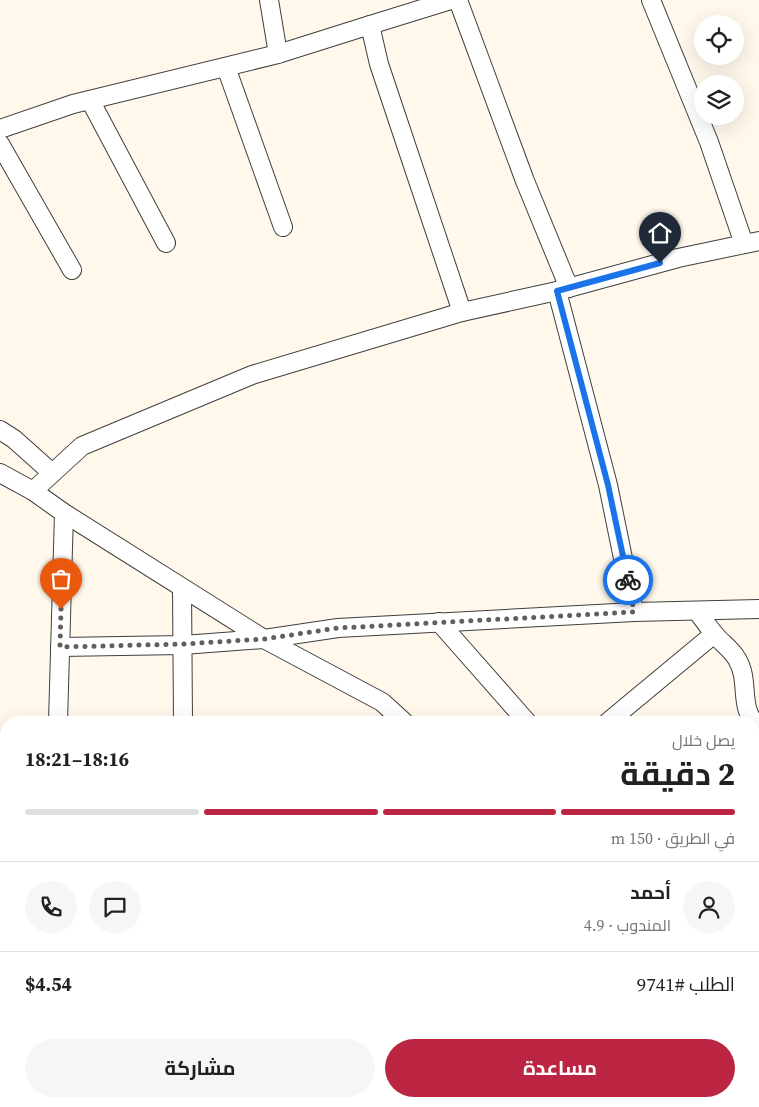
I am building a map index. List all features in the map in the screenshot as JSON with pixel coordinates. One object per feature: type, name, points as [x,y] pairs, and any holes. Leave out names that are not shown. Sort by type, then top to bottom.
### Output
[{"type":"street","points":[[269,0],[278,54]]},
{"type":"street","points":[[0,129],[90,100],[278,54],[451,0]]},
{"type":"street","points":[[458,0],[563,290],[608,485],[634,612]]},
{"type":"street","points":[[33,491],[82,446],[252,375],[462,312],[563,290],[678,258],[752,243],[651,0]]},
{"type":"street","points":[[370,25],[379,64],[462,312]]},
{"type":"street","points":[[226,67],[283,227]]},
{"type":"street","points":[[90,100],[166,243]]},
{"type":"street","points":[[0,144],[72,270]]},
{"type":"street","points":[[0,430],[14,438],[52,474]]},
{"type":"street","points":[[0,473],[33,491],[64,513],[264,639],[382,702],[397,716]]},
{"type":"street","points":[[58,716],[64,513]]},
{"type":"street","points":[[182,588],[182,716]]},
{"type":"street","points":[[60,647],[183,644],[264,639],[338,628],[438,622],[634,612],[759,609]]},
{"type":"street","points":[[697,611],[714,634],[738,658],[747,686],[745,704],[750,716]]},
{"type":"street","points":[[438,622],[522,716]]},
{"type":"street","points":[[615,716],[714,634]]},
{"type":"street","points":[[382,702],[383,716]]},
{"type":"way so far","points":[[61,609],[60,647],[183,644],[264,639],[338,628],[634,612],[628,580]]},
{"type":"route","points":[[628,580],[608,485],[557,291],[660,263]]}]
